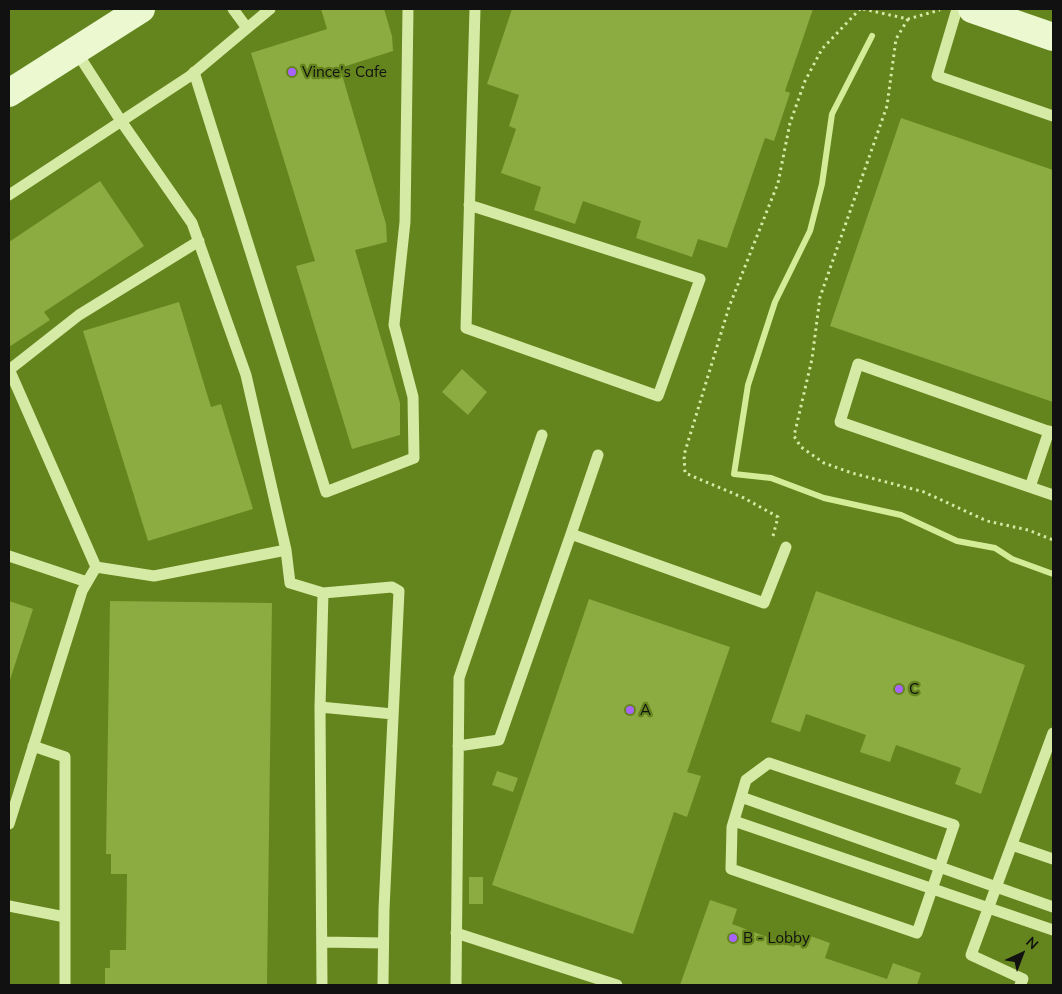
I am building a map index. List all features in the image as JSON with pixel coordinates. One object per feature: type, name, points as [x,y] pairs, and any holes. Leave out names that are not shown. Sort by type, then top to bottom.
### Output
[{"type":"main road","points":[[9,94],[141,9]]},
{"type":"main road","points":[[972,9],[1010,15],[1053,37]]},
{"type":"lane","points":[[233,9],[247,28]]},
{"type":"lane","points":[[9,195],[194,72],[270,9]]},
{"type":"lane","points":[[194,72],[326,492],[414,458],[413,396],[394,325],[406,222],[408,9]]},
{"type":"lane","points":[[469,205],[700,279],[658,396],[466,328],[469,205],[475,9]]},
{"type":"lane","points":[[957,9],[937,76],[1053,116]]},
{"type":"lane","points":[[76,51],[121,122],[192,223],[246,376],[286,550],[290,583],[323,593],[392,587],[399,591],[383,943],[383,985]]},
{"type":"lane","points":[[96,567],[9,369],[79,315],[199,241]]},
{"type":"lane","points":[[1030,487],[1051,432],[858,364],[840,422],[1053,495]]},
{"type":"lane","points":[[456,985],[459,678],[542,434]]},
{"type":"lane","points":[[458,746],[499,740],[598,454]]},
{"type":"lane","points":[[571,534],[764,603],[786,547]]},
{"type":"lane","points":[[96,567],[154,576],[286,550]]},
{"type":"lane","points":[[9,556],[87,582]]},
{"type":"lane","points":[[9,824],[82,591],[96,567]]},
{"type":"lane","points":[[322,985],[320,707],[323,593]]},
{"type":"lane","points":[[320,707],[393,714]]},
{"type":"lane","points":[[1020,985],[1023,979],[971,955],[1053,733]]},
{"type":"lane","points":[[33,746],[65,757],[65,985]]},
{"type":"lane","points":[[769,763],[954,825],[917,933],[730,869],[734,821],[746,780],[769,763]]},
{"type":"lane","points":[[741,797],[1053,907]]},
{"type":"lane","points":[[734,821],[1053,930]]},
{"type":"lane","points":[[1012,845],[1053,859]]},
{"type":"lane","points":[[9,906],[65,917]]},
{"type":"lane","points":[[456,933],[617,985]]},
{"type":"lane","points":[[322,942],[383,943]]},
{"type":"path","points":[[771,542],[778,517],[744,498],[685,473],[684,454],[729,307],[778,184],[790,123],[805,81],[822,49],[861,9],[908,19],[943,9]]},
{"type":"path","points":[[908,19],[896,39],[887,106],[820,297],[812,359],[794,436],[801,447],[824,463],[852,473],[924,492],[987,521],[1028,530],[1053,540]]},
{"type":"building","points":[[321,9],[384,9],[392,36],[393,51],[340,68],[386,224],[387,242],[355,250],[400,403],[400,435],[352,449],[296,266],[315,261],[251,53],[327,29]]},
{"type":"building","points":[[512,9],[813,9],[785,91],[790,93],[774,141],[765,138],[727,248],[698,239],[692,257],[636,238],[641,221],[583,201],[575,224],[534,210],[541,187],[501,173],[516,129],[509,126],[519,95],[487,84]]},
{"type":"building","points":[[901,118],[1053,170],[1053,402],[830,326]]},
{"type":"building","points":[[100,181],[144,246],[44,312],[50,320],[9,347],[9,242]]},
{"type":"building","points":[[179,302],[211,407],[221,404],[253,509],[148,541],[83,331]]},
{"type":"building","points":[[462,369],[487,392],[468,415],[442,392]]},
{"type":"building","name":"C","points":[[816,591],[1025,665],[981,794],[955,784],[961,768],[896,745],[890,762],[860,752],[866,735],[806,714],[800,732],[771,722]]},
{"type":"building","name":"A","points":[[589,599],[730,647],[687,772],[701,776],[687,817],[674,812],[633,934],[492,885]]},
{"type":"building","points":[[9,601],[33,609],[9,683]]},
{"type":"building","points":[[110,601],[272,603],[267,985],[105,985],[105,968],[110,968],[110,950],[126,950],[127,874],[111,874],[111,854],[106,854]]},
{"type":"building","points":[[497,771],[518,778],[513,792],[492,785]]},
{"type":"building","points":[[469,877],[483,877],[483,904],[469,904]]},
{"type":"building","name":"B - Lobby","points":[[710,900],[737,909],[732,924],[794,947],[799,932],[830,943],[825,958],[887,979],[893,963],[921,973],[917,985],[680,985]]},
{"type":"waterway","points":[[872,36],[832,114],[822,184],[810,231],[775,302],[748,385],[734,474],[771,478],[824,498],[901,515],[957,541],[995,548],[1012,559],[1053,574]]},
{"type":"place","name":"Vince's Cafe","points":[[292,72]]},
{"type":"place","name":"C","points":[[899,689]]},
{"type":"place","name":"A","points":[[630,710]]},
{"type":"place","name":"B - Lobby","points":[[733,938]]}]
